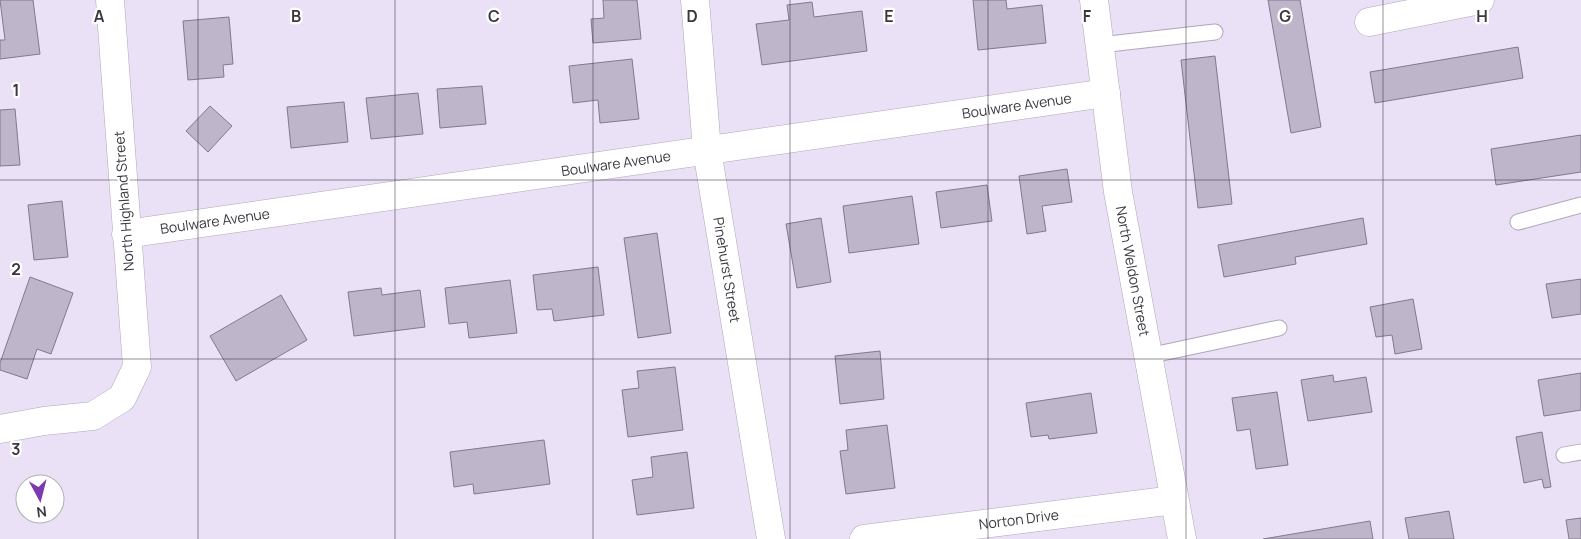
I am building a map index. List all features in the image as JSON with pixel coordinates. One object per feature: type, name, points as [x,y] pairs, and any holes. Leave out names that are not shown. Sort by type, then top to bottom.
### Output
[{"type":"street","name":"North Highland Street","points":[[0,428],[44,420],[93,416],[122,398],[137,367],[110,0]]},
{"type":"street","name":"Pinehurst Street","points":[[695,0],[707,150],[771,539]]},
{"type":"street","name":"North Weldon Street","points":[[1094,0],[1118,192],[1182,539]]},
{"type":"street","points":[[1369,22],[1480,0]]},
{"type":"street","name":"Boulware Avenue","points":[[126,234],[1106,93]]},
{"type":"street","name":"Norton Drive","points":[[864,539],[1174,500]]},
{"type":"lane","points":[[1100,45],[1215,32]]},
{"type":"lane","points":[[1518,222],[1581,205]]},
{"type":"lane","points":[[1148,356],[1279,328]]},
{"type":"lane","points":[[1564,455],[1581,452]]},
{"type":"building","points":[[0,0],[33,0],[40,54],[0,59],[0,40],[5,40]]},
{"type":"building","points":[[603,0],[637,0],[641,39],[593,43],[591,19],[604,18]]},
{"type":"building","points":[[973,0],[1006,0],[1007,9],[1042,5],[1046,43],[978,50]]},
{"type":"building","points":[[1268,0],[1300,0],[1321,127],[1291,133]]},
{"type":"building","points":[[812,2],[814,17],[862,11],[867,51],[762,65],[756,24],[789,20],[787,5]]},
{"type":"building","points":[[229,17],[233,64],[223,65],[224,77],[188,80],[183,21]]},
{"type":"building","points":[[1518,47],[1523,78],[1375,103],[1370,72]]},
{"type":"building","points":[[1215,56],[1232,204],[1198,208],[1181,60]]},
{"type":"building","points":[[632,59],[639,119],[600,123],[598,100],[573,103],[569,66]]},
{"type":"building","points":[[482,86],[486,124],[440,128],[437,89]]},
{"type":"building","points":[[418,93],[423,134],[371,139],[366,98]]},
{"type":"building","points":[[344,102],[348,142],[291,148],[287,107]]},
{"type":"building","points":[[210,106],[232,126],[208,152],[186,131]]},
{"type":"building","points":[[15,109],[20,165],[0,166],[0,110]]},
{"type":"building","points":[[1581,135],[1581,172],[1496,185],[1491,149]]},
{"type":"building","points":[[1067,169],[1072,202],[1042,206],[1046,231],[1027,234],[1019,176]]},
{"type":"building","points":[[987,185],[992,221],[941,228],[936,192]]},
{"type":"building","points":[[912,196],[919,244],[849,253],[843,206]]},
{"type":"building","points":[[62,201],[68,257],[34,260],[28,205]]},
{"type":"building","points":[[821,218],[831,282],[797,288],[786,224]]},
{"type":"building","points":[[1363,218],[1367,244],[1295,257],[1296,264],[1224,277],[1218,245]]},
{"type":"building","points":[[657,233],[671,333],[638,338],[624,238]]},
{"type":"building","points":[[598,267],[604,315],[554,321],[552,309],[537,310],[533,275]]},
{"type":"building","points":[[30,277],[73,293],[51,354],[37,349],[27,379],[0,370],[0,363]]},
{"type":"building","points":[[1581,279],[1581,314],[1552,318],[1546,284]]},
{"type":"building","points":[[510,280],[517,333],[469,338],[467,322],[449,324],[445,288]]},
{"type":"building","points":[[381,288],[382,295],[420,290],[425,327],[354,336],[348,292]]},
{"type":"building","points":[[281,295],[307,340],[236,381],[210,336]]},
{"type":"building","points":[[1413,299],[1422,349],[1395,354],[1392,335],[1376,337],[1370,307]]},
{"type":"building","points":[[880,351],[884,399],[840,404],[835,356]]},
{"type":"building","points":[[675,367],[683,430],[628,437],[622,390],[639,388],[637,371]]},
{"type":"building","points":[[1581,373],[1581,410],[1544,416],[1538,380]]},
{"type":"building","points":[[1333,375],[1334,382],[1366,377],[1372,412],[1308,421],[1301,380]]},
{"type":"building","points":[[1277,392],[1288,465],[1256,469],[1250,429],[1237,431],[1232,398]]},
{"type":"building","points":[[1091,393],[1097,433],[1049,439],[1048,435],[1031,437],[1026,403]]},
{"type":"building","points":[[887,425],[895,488],[846,494],[840,451],[848,450],[846,430]]},
{"type":"building","points":[[1542,432],[1551,487],[1544,488],[1542,479],[1524,483],[1516,437]]},
{"type":"building","points":[[544,440],[550,484],[474,494],[473,484],[454,487],[450,452]]},
{"type":"building","points":[[687,452],[694,508],[637,515],[632,480],[653,477],[651,457]]},
{"type":"building","points":[[1449,511],[1454,539],[1409,539],[1405,518]]},
{"type":"building","points":[[1581,518],[1581,539],[1569,539],[1566,520]]},
{"type":"building","points":[[1370,521],[1373,539],[1263,539]]}]
